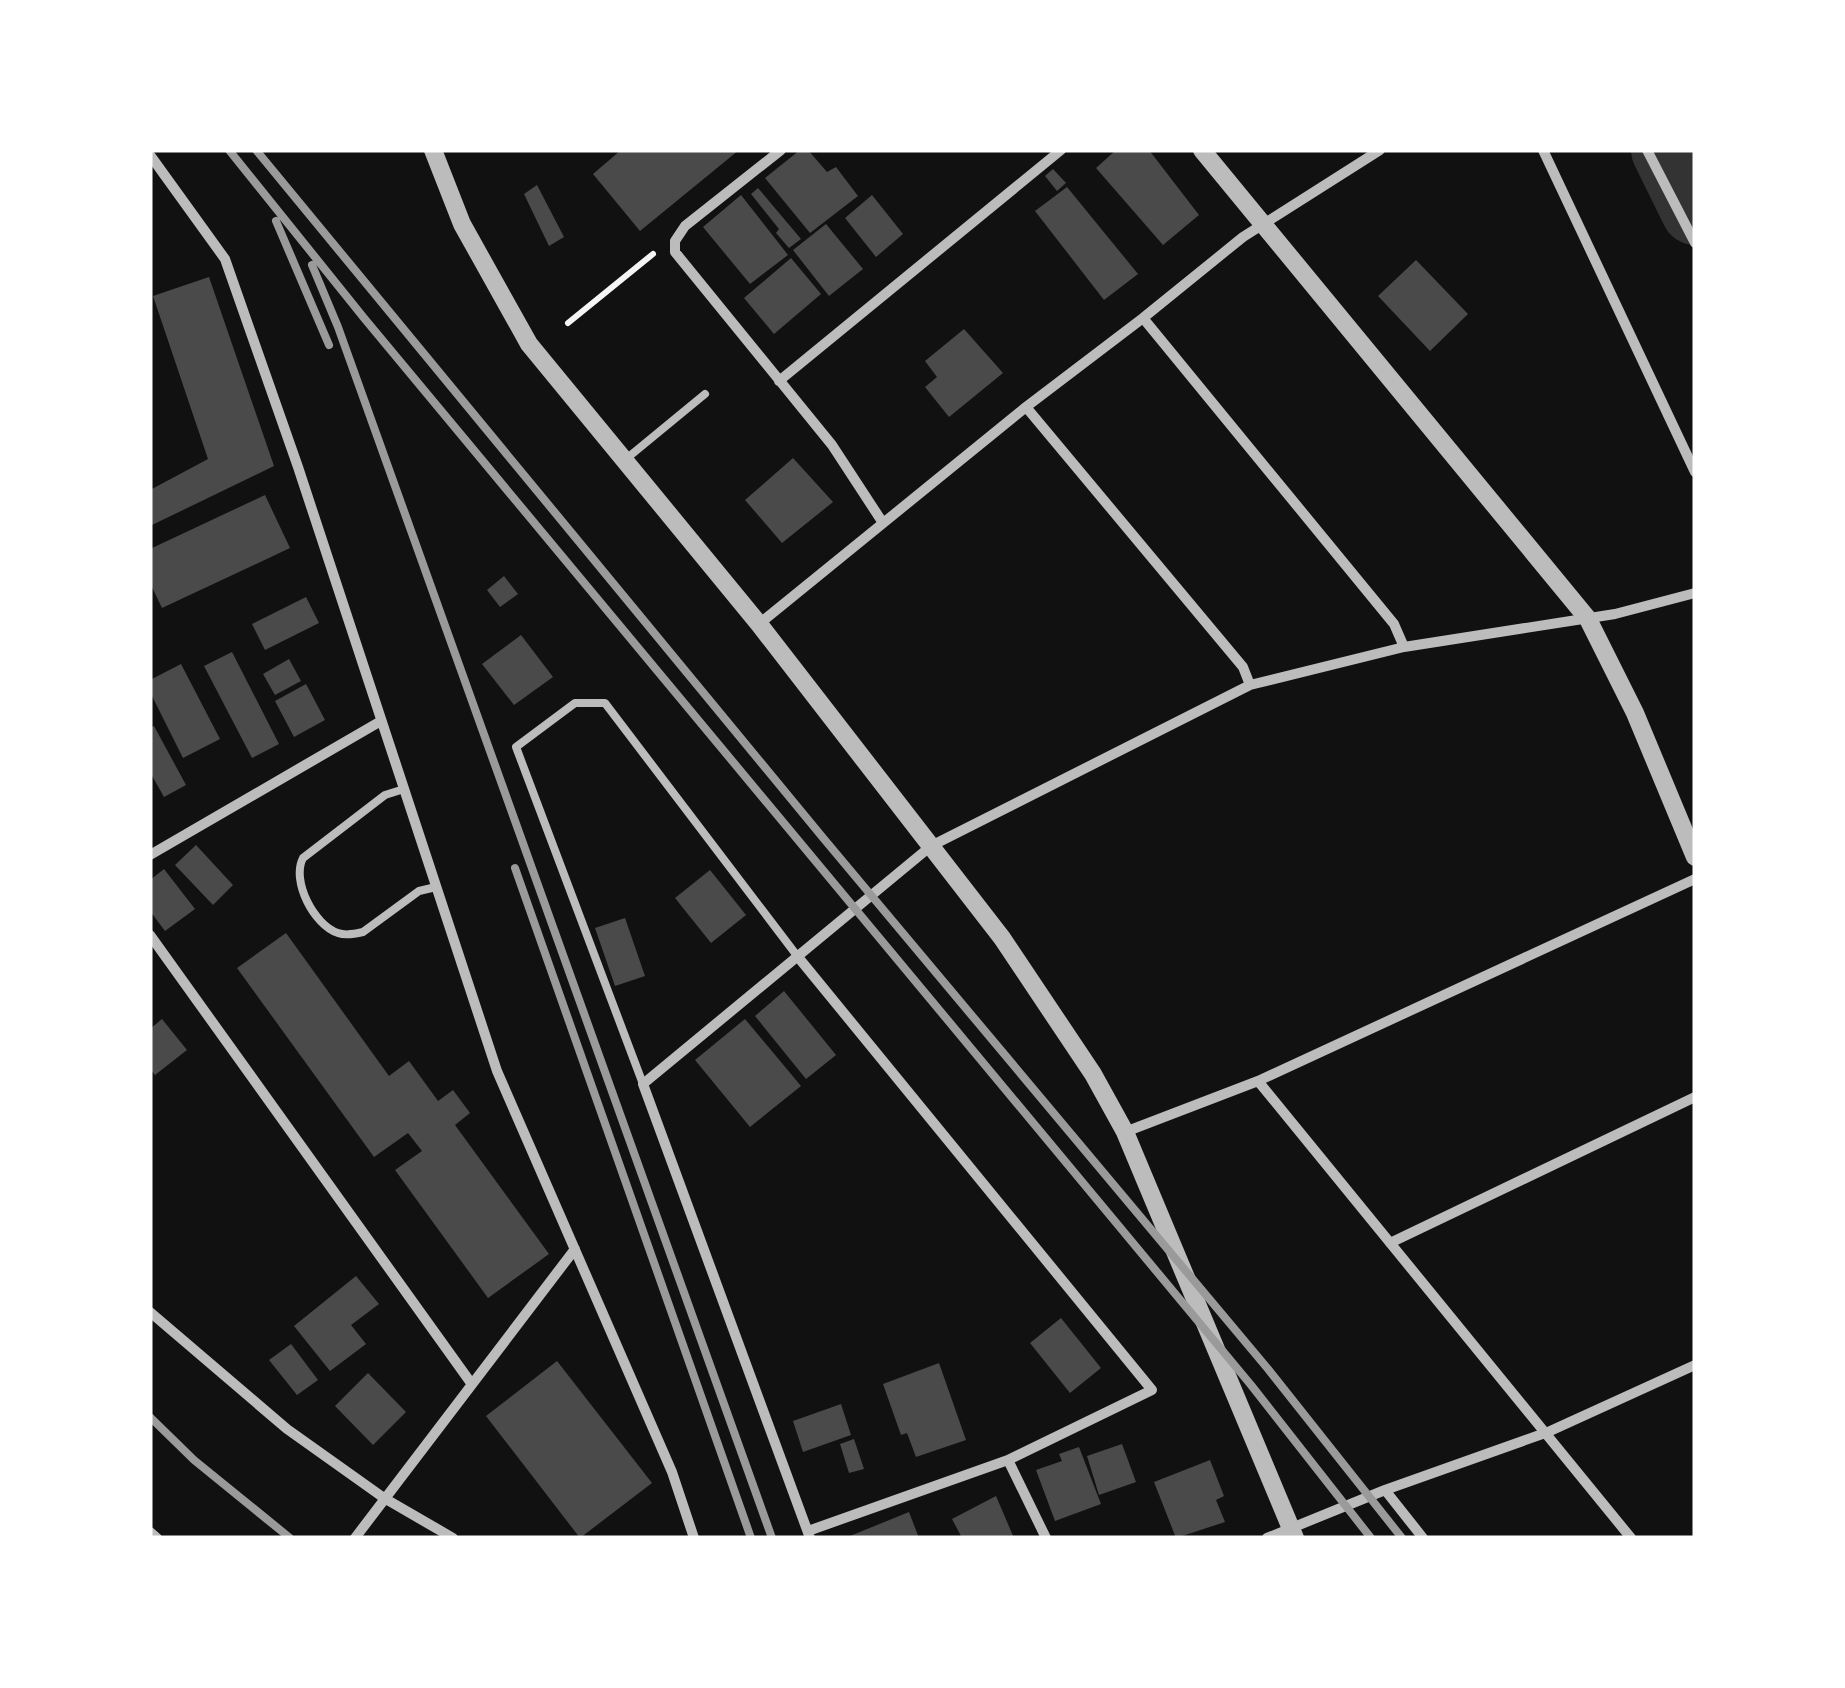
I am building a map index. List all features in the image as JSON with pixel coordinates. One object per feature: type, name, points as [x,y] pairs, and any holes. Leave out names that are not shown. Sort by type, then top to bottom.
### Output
[{"type":"street","points":[[433,150],[462,224],[529,344],[759,624],[931,846],[1012,953],[1093,1074],[1125,1132],[1292,1533]]},
{"type":"street","points":[[781,150],[685,226],[675,241],[675,252],[832,445],[883,523]]},
{"type":"street","points":[[778,382],[1062,150]]},
{"type":"street","points":[[1202,150],[1588,618],[1635,713],[1695,857]]},
{"type":"street","points":[[759,624],[1262,222],[1380,150]]},
{"type":"street","points":[[1543,150],[1695,472]]},
{"type":"street","points":[[1647,150],[1695,243]]},
{"type":"street","points":[[150,156],[226,259],[497,1071],[672,1472],[694,1538]]},
{"type":"street","points":[[1143,318],[1394,624],[1404,647]]},
{"type":"street","points":[[1026,407],[1243,667],[1250,686]]},
{"type":"street","points":[[798,957],[1152,1390],[1008,1460],[809,1535],[644,1084],[931,846],[1250,686],[1404,647],[1588,618],[1695,592]]},
{"type":"street","points":[[150,855],[381,721]]},
{"type":"street","points":[[1125,1132],[1258,1081],[1695,880]]},
{"type":"street","points":[[150,935],[471,1384]]},
{"type":"street","points":[[1258,1081],[1631,1538]]},
{"type":"street","points":[[1390,1242],[1695,1097]]},
{"type":"street","points":[[355,1538],[576,1249]]},
{"type":"street","points":[[150,1312],[287,1428],[384,1498],[453,1538]]},
{"type":"street","points":[[1267,1538],[1292,1533],[1385,1490],[1548,1432],[1695,1365]]},
{"type":"street","points":[[1008,1460],[1046,1538]]},
{"type":"street","points":[[1385,1490],[1423,1538]]},
{"type":"street","points":[[150,1532],[157,1538]]},
{"type":"lane","points":[[626,459],[705,394]]},
{"type":"lane","points":[[644,1084],[516,747],[574,703],[605,704],[798,957]]},
{"type":"lane","points":[[404,789],[385,795],[302,858],[297,868],[300,890],[327,927],[340,934],[352,934],[363,932],[419,892],[436,887]]},
{"type":"path","points":[[568,323],[653,254],[675,252]]},
{"type":"building","points":[[621,150],[739,150],[640,231],[593,174]]},
{"type":"building","points":[[800,150],[808,150],[827,172],[836,167],[858,196],[810,233],[765,178]]},
{"type":"building","points":[[1116,150],[1149,150],[1199,215],[1163,245],[1096,168]]},
{"type":"building","points":[[1053,169],[1066,183],[1057,191],[1045,176]]},
{"type":"building","points":[[537,185],[564,237],[549,246],[524,194]]},
{"type":"building","points":[[1067,187],[1138,274],[1104,300],[1035,211]]},
{"type":"building","points":[[758,188],[801,239],[789,248],[751,194]]},
{"type":"building","points":[[741,195],[788,255],[750,284],[703,227]]},
{"type":"building","points":[[872,195],[903,234],[876,257],[845,218]]},
{"type":"building","points":[[826,224],[863,269],[829,296],[793,250]]},
{"type":"building","points":[[791,258],[821,294],[774,334],[744,298]]},
{"type":"building","points":[[1416,260],[1468,314],[1430,351],[1378,296]]},
{"type":"building","points":[[209,277],[274,466],[150,526],[150,490],[208,459],[153,296]]},
{"type":"building","points":[[964,329],[1003,373],[949,417],[925,387],[937,377],[925,361]]},
{"type":"building","points":[[793,458],[833,502],[782,543],[745,500]]},
{"type":"building","points":[[265,495],[290,548],[162,608],[150,583],[150,549]]},
{"type":"building","points":[[504,576],[518,594],[500,607],[487,590]]},
{"type":"building","points":[[306,597],[319,623],[265,650],[252,624]]},
{"type":"building","points":[[521,635],[553,677],[514,705],[482,664]]},
{"type":"building","points":[[232,652],[279,744],[252,758],[204,666]]},
{"type":"building","points":[[289,659],[301,681],[275,695],[263,674]]},
{"type":"building","points":[[181,664],[220,739],[183,758],[150,692],[150,680]]},
{"type":"building","points":[[306,684],[325,720],[294,737],[275,701]]},
{"type":"building","points":[[154,726],[186,785],[164,797],[150,772],[150,728]]},
{"type":"building","points":[[196,845],[233,885],[213,905],[175,865]]},
{"type":"building","points":[[164,869],[195,909],[165,931],[150,911],[150,880]]},
{"type":"building","points":[[710,870],[746,915],[711,943],[675,898]]},
{"type":"building","points":[[625,918],[645,976],[615,986],[595,928]]},
{"type":"building","points":[[286,933],[389,1076],[409,1061],[438,1101],[453,1090],[470,1113],[455,1125],[549,1254],[488,1298],[395,1170],[422,1151],[408,1133],[374,1157],[237,968]]},
{"type":"building","points":[[784,991],[836,1055],[806,1079],[755,1016]]},
{"type":"building","points":[[162,1019],[187,1050],[155,1075],[150,1069],[150,1029]]},
{"type":"building","points":[[745,1019],[801,1086],[750,1127],[695,1060]]},
{"type":"building","points":[[356,1276],[379,1304],[351,1325],[366,1344],[330,1371],[294,1326]]},
{"type":"building","points":[[1061,1318],[1101,1368],[1070,1393],[1030,1343]]},
{"type":"building","points":[[291,1344],[318,1380],[297,1395],[269,1360]]},
{"type":"building","points":[[557,1361],[652,1483],[580,1538],[486,1416]]},
{"type":"building","points":[[939,1363],[966,1440],[916,1457],[907,1433],[901,1435],[883,1384]]},
{"type":"building","points":[[368,1373],[406,1412],[373,1445],[335,1406]]},
{"type":"building","points":[[841,1404],[851,1435],[803,1452],[793,1421]]},
{"type":"building","points":[[854,1439],[864,1469],[849,1473],[840,1444]]},
{"type":"building","points":[[1122,1444],[1136,1482],[1099,1495],[1087,1456]]},
{"type":"building","points":[[1079,1447],[1101,1504],[1055,1521],[1036,1470],[1062,1461],[1059,1454]]},
{"type":"building","points":[[1210,1460],[1224,1496],[1216,1500],[1225,1522],[1176,1538],[1154,1482]]},
{"type":"building","points":[[996,1496],[1014,1538],[962,1538],[952,1519]]},
{"type":"building","points":[[909,1512],[919,1538],[845,1538]]},
{"type":"waterway","points":[[1665,150],[1695,211]]},
{"type":"railway","points":[[229,150],[364,318],[1251,1385],[1371,1538]]},
{"type":"railway","points":[[256,150],[824,839],[1268,1369],[1402,1538]]},
{"type":"railway","points":[[276,221],[329,345]]},
{"type":"railway","points":[[312,265],[338,327],[772,1538]]},
{"type":"railway","points":[[515,868],[751,1538]]},
{"type":"railway","points":[[150,1417],[194,1460],[290,1538]]}]
